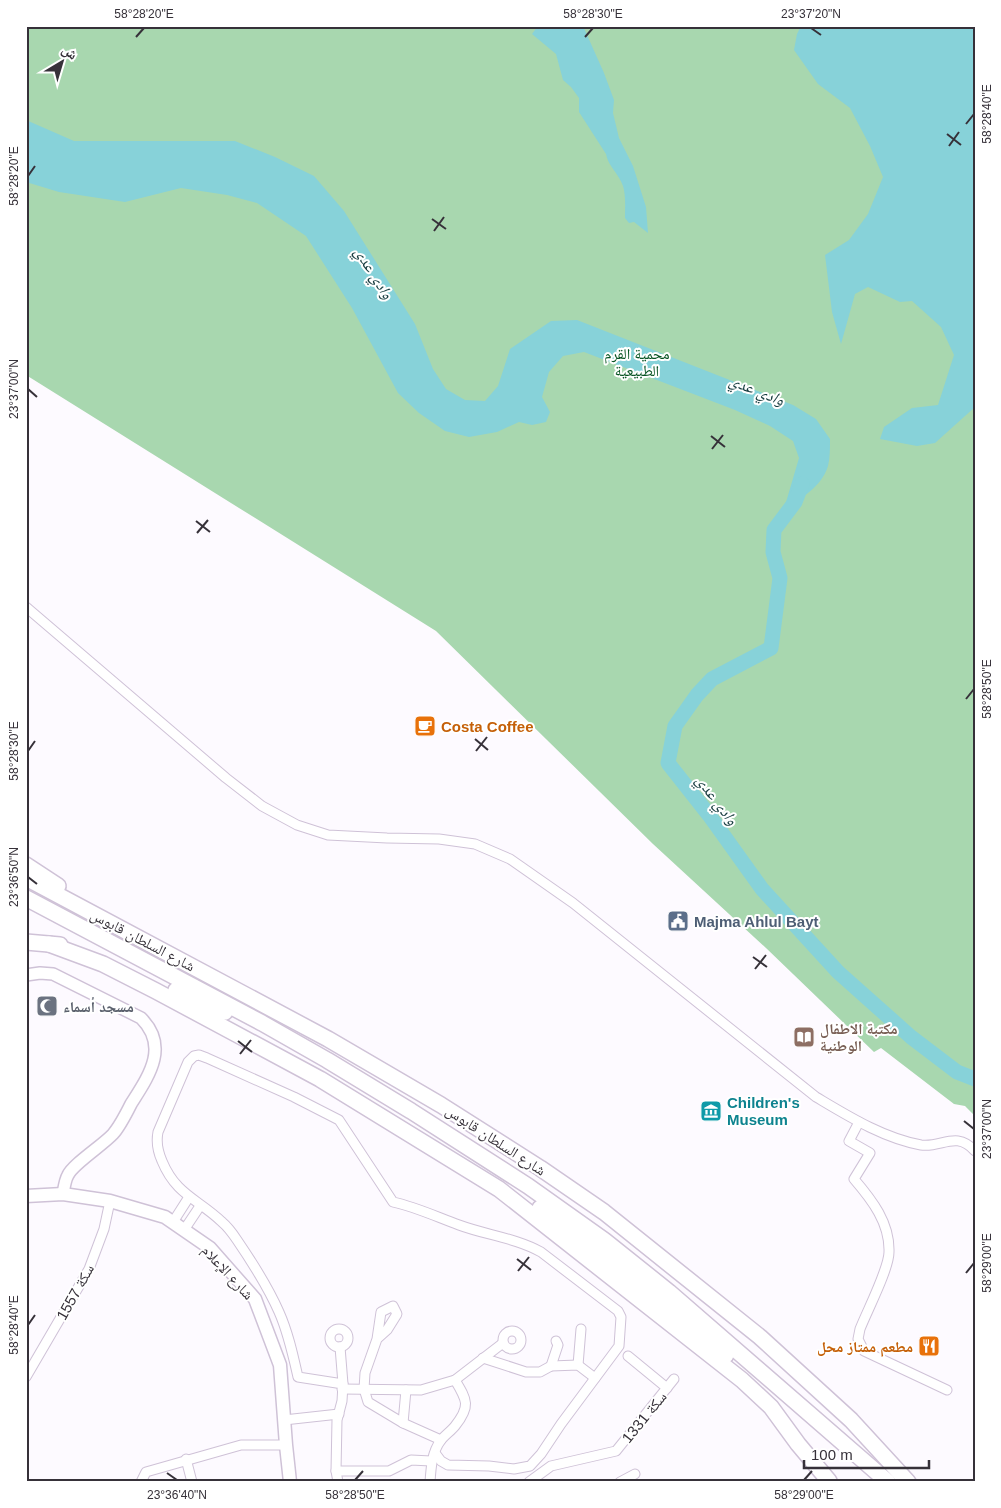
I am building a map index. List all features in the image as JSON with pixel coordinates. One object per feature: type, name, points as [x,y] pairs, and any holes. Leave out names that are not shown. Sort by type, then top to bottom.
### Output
[{"type":"highway","points":[[26,864],[100,916]]},
{"type":"highway","name":"شارع السلطان قابوس","points":[[26,878],[328,1038],[441,1105],[540,1168],[604,1212],[760,1337],[851,1420],[908,1482]]},
{"type":"highway","name":"شارع السلطان قابوس","points":[[26,898],[262,1023],[327,1060],[528,1186],[604,1240],[669,1292],[820,1421],[888,1482]]},
{"type":"highway","points":[[26,942],[73,946],[96,952],[212,1008],[262,1023]]},
{"type":"highway","points":[[50,944],[103,964],[320,1079],[499,1189],[742,1380],[771,1407],[798,1444],[830,1482]]},
{"type":"highway","points":[[411,1111],[642,1287],[756,1379],[782,1406],[806,1439],[830,1482]]},
{"type":"highway","points":[[851,1420],[920,1482]]},
{"type":"main road","name":"شارع الإعلام","points":[[26,1196],[63,1194],[110,1201],[165,1217],[210,1248],[255,1299],[280,1365],[290,1482]]},
{"type":"street","points":[[26,607],[226,778],[262,806],[297,825],[328,835],[439,839],[475,844],[510,859],[573,903],[816,1097],[859,1122],[885,1134],[928,1146],[951,1140],[962,1142],[975,1151]]},
{"type":"street","points":[[26,975],[53,974],[141,1018],[152,1033],[154,1042],[154,1065],[121,1122],[114,1133],[69,1173],[63,1194]]},
{"type":"street","points":[[336,1472],[389,1471],[411,1460],[433,1457],[448,1466],[489,1466],[514,1469],[530,1466],[619,1346],[621,1317],[618,1311],[608,1302],[580,1284],[541,1252],[530,1246],[393,1202],[339,1120],[294,1097],[199,1055],[194,1056],[188,1062],[158,1132],[156,1140],[159,1156],[166,1172],[177,1187],[223,1222],[260,1278],[279,1312],[288,1337],[298,1377],[364,1389],[421,1390],[455,1380],[503,1343]]},
{"type":"street","points":[[859,1122],[850,1140],[870,1153],[854,1180],[872,1200],[883,1221],[888,1236],[889,1253],[885,1269],[860,1329],[858,1339],[864,1351],[947,1390]]},
{"type":"street","points":[[173,1222],[189,1197]]},
{"type":"street","name":"سكة 1557","points":[[26,1377],[89,1269],[104,1229],[110,1201]]},
{"type":"street","points":[[184,1230],[200,1206]]},
{"type":"street","points":[[578,1365],[581,1329]]},
{"type":"street","points":[[377,1339],[365,1374],[364,1389],[368,1402],[403,1423],[441,1440]]},
{"type":"street","points":[[551,1366],[558,1345],[556,1341]]},
{"type":"street","points":[[338,1482],[336,1472],[338,1414],[342,1402],[340,1347]]},
{"type":"street","points":[[628,1356],[667,1388]]},
{"type":"street","points":[[483,1358],[526,1372],[540,1372],[551,1366],[578,1365],[595,1378]]},
{"type":"street","name":"سكة 1331","points":[[529,1482],[551,1466],[616,1451],[674,1379]]},
{"type":"street","points":[[430,1482],[433,1457],[441,1440],[455,1426],[465,1409],[466,1400],[455,1380]]},
{"type":"street","points":[[403,1423],[406,1390]]},
{"type":"street","points":[[284,1420],[338,1414]]},
{"type":"street","points":[[141,1482],[146,1472],[186,1460],[241,1446],[286,1445]]},
{"type":"street","points":[[186,1460],[192,1482]]},
{"type":"street","points":[[620,1482],[635,1474]]},
{"type":"green space","name":"محمية القرم الطبيعية","points":[[26,26],[975,26],[975,1116],[965,1106],[954,1104],[881,1048],[874,1052],[766,948],[653,844],[436,631],[26,375]]},
{"type":"water","points":[[538,26],[583,26],[614,100],[613,113],[619,138],[633,166],[646,207],[648,233],[634,222],[629,223],[625,218],[623,186],[606,154],[579,112],[579,98],[563,80],[556,54],[532,34]]},
{"type":"water","points":[[801,26],[975,26],[975,407],[935,443],[917,446],[880,439],[884,427],[912,408],[938,405],[954,355],[941,327],[912,301],[900,302],[868,287],[855,294],[841,344],[832,312],[825,255],[849,240],[868,214],[883,177],[870,146],[850,108],[818,84],[794,50],[797,34]]},
{"type":"water","points":[[26,120],[74,141],[235,141],[275,157],[314,176],[344,211],[415,324],[433,369],[446,389],[465,400],[485,401],[498,386],[510,349],[551,321],[577,320],[793,405],[816,419],[830,439],[829,460],[825,474],[816,486],[784,509],[799,458],[793,441],[770,426],[735,410],[584,352],[563,356],[549,372],[542,397],[550,412],[546,422],[532,425],[519,422],[497,432],[469,437],[445,431],[419,413],[398,393],[352,308],[306,236],[257,203],[227,195],[181,188],[125,202],[59,192],[26,182]]},
{"type":"waterway","name":"وادي عدي","points":[[802,484],[795,502],[774,530],[773,552],[780,578],[771,648],[712,679],[697,695],[675,726],[668,763],[709,815],[762,889],[838,972],[911,1037],[957,1072],[975,1079]]},
{"type":"place","name":"Costa Coffee","points":[[425,726]]},
{"type":"place","name":"Majma Ahlul Bayt","points":[[678,921]]},
{"type":"place","name":"مسجد أسماء","points":[[47,1006]]},
{"type":"place","name":"مكتبة الاطفال الوطنية","points":[[804,1037]]},
{"type":"place","name":"Children's Museum","points":[[711,1111]]},
{"type":"place","name":"مطعم ممتاز محل","points":[[929,1346]]}]
